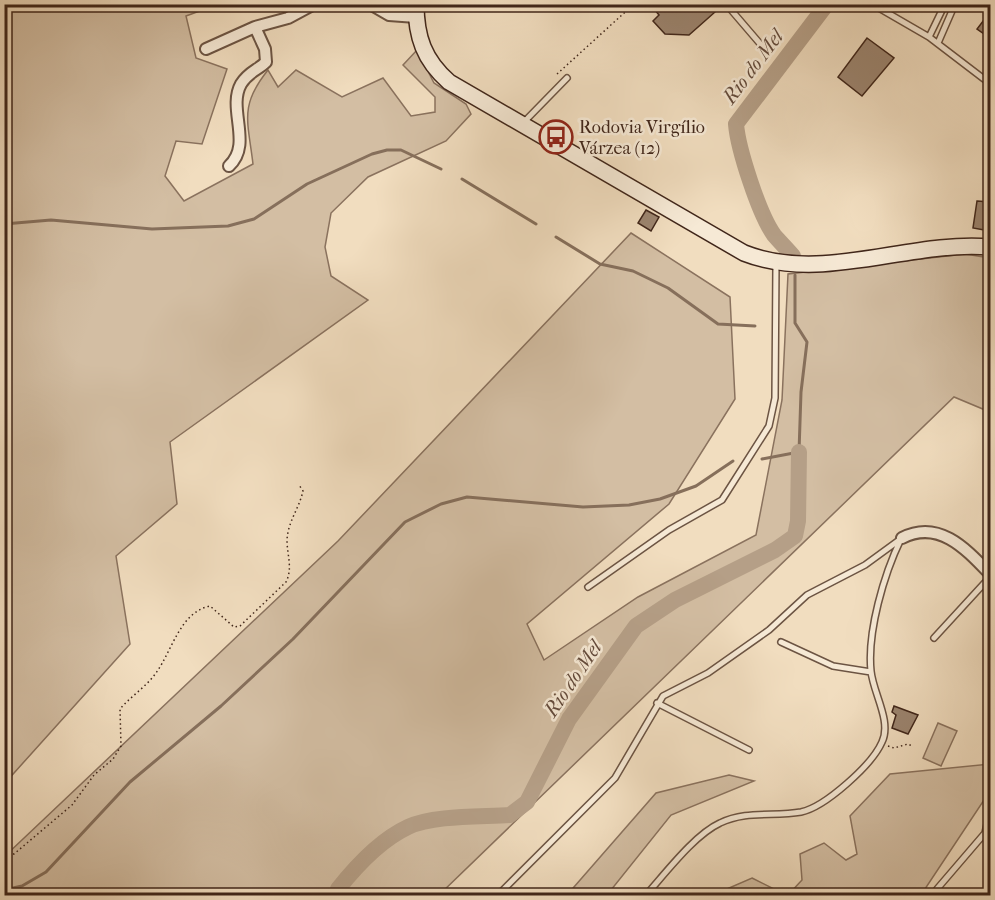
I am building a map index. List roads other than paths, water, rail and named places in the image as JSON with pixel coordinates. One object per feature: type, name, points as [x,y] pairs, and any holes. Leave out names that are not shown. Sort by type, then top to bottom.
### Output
[{"type":"main road","points":[[416,11],[424,54],[440,75],[449,82],[744,253],[776,264],[811,264],[954,246],[990,247]]},
{"type":"street","points":[[207,49],[255,27],[288,18],[314,4]]},
{"type":"street","points":[[370,4],[389,15],[416,11]]},
{"type":"street","points":[[229,166],[240,150],[237,98],[240,86],[248,74],[266,62],[265,49],[255,27]]},
{"type":"street","points":[[902,538],[918,531],[939,533],[957,544],[990,576]]},
{"type":"lane","points":[[726,4],[762,46]]},
{"type":"lane","points":[[872,4],[938,43],[984,79]]},
{"type":"lane","points":[[929,37],[945,4]]},
{"type":"lane","points":[[938,43],[955,4]]},
{"type":"lane","points":[[522,124],[567,78]]},
{"type":"lane","points":[[588,587],[669,530],[722,500],[769,426],[775,399],[776,264]]},
{"type":"lane","points":[[645,896],[717,824],[756,814],[794,813],[811,809],[858,773],[882,743],[884,724],[871,672],[872,648],[883,584],[902,538]]},
{"type":"lane","points":[[497,896],[615,778],[638,743],[657,703],[669,691],[702,677],[762,635],[807,595],[865,565],[902,538]]},
{"type":"lane","points":[[934,638],[990,576]]},
{"type":"lane","points":[[781,642],[833,666],[871,672]]},
{"type":"lane","points":[[657,703],[749,750]]},
{"type":"lane","points":[[938,889],[988,833],[990,811]]},
{"type":"waterway","name":"Rio do Mel","points":[[793,256],[774,235],[762,212],[745,165],[736,124],[827,4]]},
{"type":"waterway","points":[[4,224],[51,220],[152,229],[228,226],[254,219],[307,184],[372,154],[387,150],[401,150],[441,169]]},
{"type":"waterway","points":[[462,179],[536,224]]},
{"type":"waterway","points":[[556,237],[600,264],[633,271],[668,288],[718,324],[755,326]]},
{"type":"waterway","points":[[762,459],[799,452],[801,392],[807,342],[795,323],[795,275]]},
{"type":"waterway","name":"Rio do Mel","points":[[338,889],[370,854],[388,839],[408,827],[444,818],[510,815],[527,802],[569,719],[636,626],[675,600],[775,550],[795,536],[798,521],[799,452]]},
{"type":"waterway","points":[[4,890],[22,886],[46,872],[130,782],[221,706],[293,639],[405,522],[441,504],[467,497],[583,507],[629,505],[660,499],[696,486],[733,461]]},
{"type":"waterway","name":"Rio do Mel","points":[[338,889],[339,896]]},
{"type":"waterway","points":[[333,896],[338,889]]},
{"type":"place","name":"Rodovia Virgílio Várzea (12)","points":[[556,137]]}]
